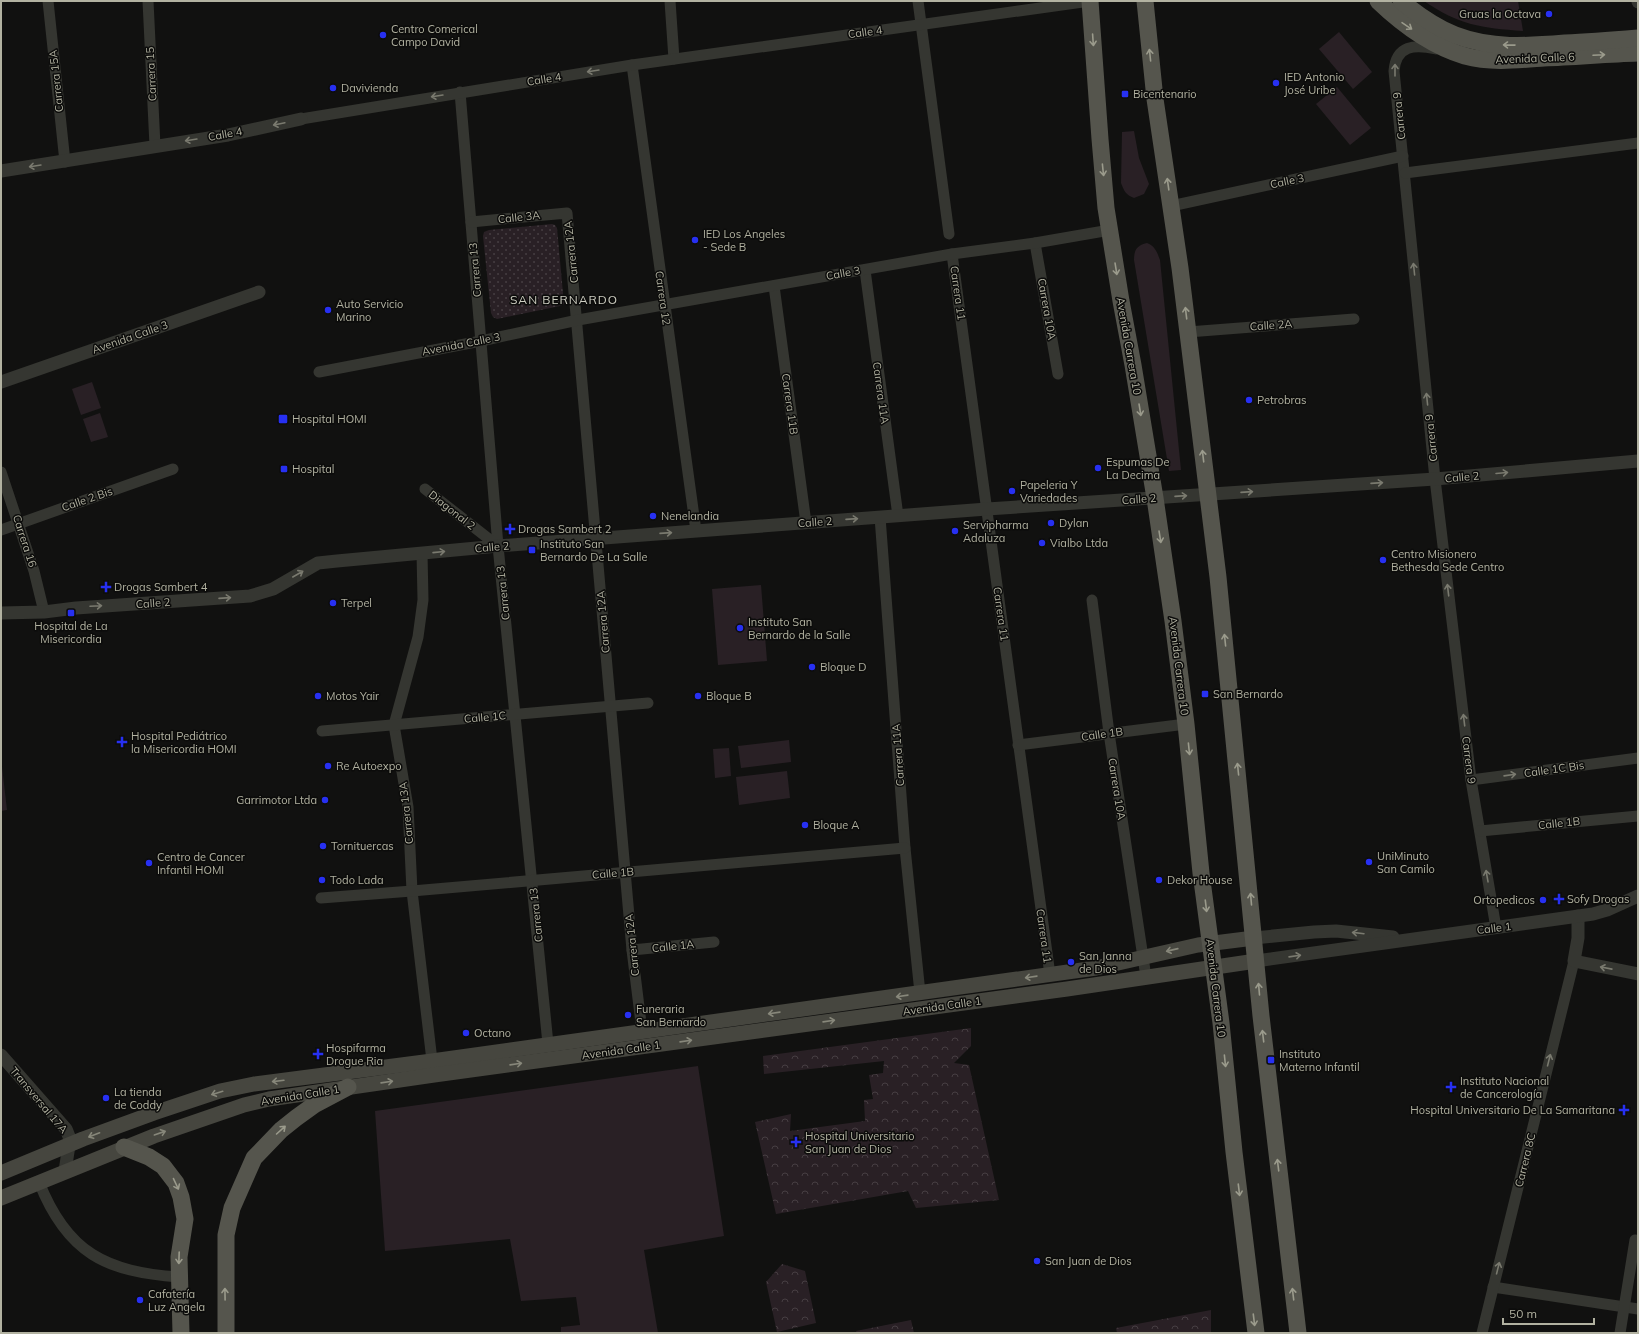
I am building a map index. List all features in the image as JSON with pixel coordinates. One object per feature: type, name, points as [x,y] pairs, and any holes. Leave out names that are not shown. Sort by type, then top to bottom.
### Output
[{"type":"main road","name":"Avenida Carrera 10","points":[[1090,1],[1100,140],[1110,230],[1155,498],[1173,621],[1186,724],[1201,872],[1221,1023],[1234,1152],[1256,1333]]},
{"type":"main road","points":[[1145,1],[1155,99],[1188,332],[1221,600],[1261,1016],[1298,1333]]},
{"type":"main road","name":"Avenida Calle 6","points":[[1378,1],[1407,26],[1432,41],[1456,53],[1477,58],[1504,61],[1638,53]]},
{"type":"main road","name":"Avenida Calle 6","points":[[1401,1],[1416,13],[1448,32],[1495,45],[1520,46],[1638,38]]},
{"type":"main road","name":"Avenida Calle 1","points":[[1,1198],[124,1147],[189,1123],[259,1101],[348,1087],[548,1044],[1096,968],[1211,943],[1254,938]]},
{"type":"main road","name":"Avenida Calle 1","points":[[1,1173],[70,1144],[154,1113],[220,1091],[254,1084],[433,1068],[550,1060],[1067,990],[1256,961]]},
{"type":"main road","points":[[548,1044],[550,1060]]},
{"type":"main road","points":[[226,1333],[226,1235],[232,1208],[254,1158],[277,1134],[296,1118],[314,1105],[348,1087]]},
{"type":"main road","points":[[124,1147],[156,1160],[163,1166],[176,1183],[181,1197],[185,1219],[180,1246],[179,1277],[181,1333]]},
{"type":"street","name":"Carrera 15A","points":[[48,1],[65,162]]},
{"type":"street","name":"Carrera 15","points":[[148,1],[155,146]]},
{"type":"street","points":[[670,1],[674,59]]},
{"type":"street","points":[[918,1],[949,234]]},
{"type":"street","name":"Calle 4","points":[[1,171],[228,135],[301,119],[632,65],[1090,1]]},
{"type":"street","name":"Carrera 9","points":[[1456,53],[1424,46],[1414,46],[1406,49],[1397,59],[1394,71],[1435,479],[1471,780],[1496,928]]},
{"type":"street","name":"Carrera 12","points":[[632,65],[696,531]]},
{"type":"street","name":"Carrera 13","points":[[460,92],[498,546],[548,1044]]},
{"type":"street","points":[[1405,173],[1638,143]]},
{"type":"street","name":"Calle 3","points":[[1171,206],[1403,156]]},
{"type":"street","name":"Calle 3A","points":[[471,222],[567,213]]},
{"type":"street","name":"Carrera 12A","points":[[567,213],[578,320],[595,539],[632,950],[642,1031]]},
{"type":"street","name":"Calle 3","points":[[578,320],[952,254],[1035,243],[1110,230]]},
{"type":"street","name":"Carrera 10A","points":[[1035,243],[1058,374]]},
{"type":"street","name":"Carrera 11","points":[[952,254],[1050,974]]},
{"type":"street","name":"Carrera 11A","points":[[865,270],[898,516]]},
{"type":"street","name":"Carrera 11B","points":[[774,286],[806,523]]},
{"type":"street","name":"Avenida Calle 3","points":[[1,382],[259,292]]},
{"type":"street","name":"Calle 2A","points":[[1188,332],[1354,319]]},
{"type":"street","name":"Avenida Calle 3","points":[[319,372],[481,341],[578,320]]},
{"type":"street","name":"Calle 2","points":[[1,614],[250,596],[273,589],[318,563],[422,553],[987,509],[1435,479],[1638,462]]},
{"type":"street","name":"Calle 2 Bis","points":[[1,530],[172,469]]},
{"type":"street","name":"Carrera 16","points":[[1,472],[34,571],[44,612]]},
{"type":"street","name":"Diagonal 2","points":[[425,489],[498,546]]},
{"type":"street","name":"Carrera 11A","points":[[880,517],[905,848],[920,993]]},
{"type":"street","name":"Carrera 13A","points":[[422,553],[423,600],[418,637],[394,725],[408,807],[412,891],[433,1068]]},
{"type":"street","name":"Carrera 10A","points":[[1092,600],[1109,733],[1146,977]]},
{"type":"street","name":"Calle 1C","points":[[322,732],[648,703]]},
{"type":"street","name":"Calle 1B","points":[[1018,745],[1186,724]]},
{"type":"street","name":"Calle 1C Bis","points":[[1471,780],[1638,758]]},
{"type":"street","name":"Calle 1B","points":[[1480,831],[1638,816]]},
{"type":"street","name":"Calle 1B","points":[[321,898],[905,848]]},
{"type":"street","name":"Calle 1","points":[[1256,961],[1593,914],[1638,896]]},
{"type":"street","name":"Carrera 8C","points":[[1482,1333],[1574,961],[1578,938],[1578,916]]},
{"type":"street","name":"Calle 1","points":[[1254,938],[1336,931],[1410,940]]},
{"type":"street","name":"Calle 1A","points":[[632,950],[714,942]]},
{"type":"street","points":[[1574,961],[1638,974]]},
{"type":"street","name":"Transversal 17A","points":[[1,1055],[66,1129],[70,1139],[70,1144],[65,1171]]},
{"type":"street","points":[[39,1182],[50,1208],[65,1230],[91,1254],[104,1261],[134,1272],[179,1277]]},
{"type":"street","points":[[1620,1333],[1635,1240]]},
{"type":"street","points":[[1494,1287],[1638,1309]]},
{"type":"green space","points":[[1424,1],[1518,1],[1523,31],[1482,27],[1471,24],[1448,15]]},
{"type":"green space","points":[[1339,32],[1372,72],[1353,89],[1319,49]]},
{"type":"green space","points":[[1337,87],[1371,128],[1350,145],[1316,104]]},
{"type":"green space","points":[[1134,131],[1139,158],[1149,184],[1144,194],[1134,198],[1129,196],[1121,183],[1122,132]]},
{"type":"green space","points":[[552,224],[557,228],[564,304],[497,319],[493,317],[491,313],[483,236],[484,232],[489,230]]},
{"type":"green space","points":[[1147,243],[1154,248],[1160,260],[1181,470],[1169,471],[1134,260],[1137,248]]},
{"type":"green space","points":[[92,382],[101,408],[81,415],[72,389]]},
{"type":"green space","points":[[100,413],[108,437],[91,442],[83,419]]},
{"type":"green space","points":[[761,585],[767,661],[718,665],[712,589]]},
{"type":"green space","points":[[789,740],[791,762],[741,768],[738,746]]},
{"type":"green space","points":[[729,748],[731,776],[715,778],[713,749]]},
{"type":"green space","points":[[1,758],[7,810],[1,811]]},
{"type":"green space","points":[[787,771],[790,798],[739,805],[736,777]]},
{"type":"green space","points":[[971,1028],[971,1046],[954,1063],[969,1065],[999,1200],[916,1208],[908,1191],[776,1214],[755,1122],[791,1114],[790,1131],[865,1121],[864,1100],[873,1099],[869,1075],[883,1073],[884,1061],[764,1074],[763,1056]]},
{"type":"green space","points":[[698,1066],[724,1236],[644,1250],[658,1333],[561,1333],[561,1327],[580,1325],[576,1297],[521,1301],[510,1239],[385,1251],[375,1111]]},
{"type":"green space","points":[[782,1264],[805,1271],[816,1323],[777,1332],[766,1282]]},
{"type":"green space","points":[[1211,1310],[1211,1333],[1117,1333],[1116,1328]]},
{"type":"green space","points":[[911,1320],[914,1333],[857,1333],[856,1331]]},
{"type":"place","name":"Gruas la Octava","points":[[1549,14]]},
{"type":"place","name":"Centro Comerical Campo David","points":[[383,35]]},
{"type":"place","name":"IED Antonio José Uribe","points":[[1276,83]]},
{"type":"place","name":"Davivienda","points":[[333,88]]},
{"type":"place","name":"Bicentenario","points":[[1125,94]]},
{"type":"place","name":"IED Los Angeles - Sede B","points":[[695,240]]},
{"type":"place","name":"Auto Servicio Marino","points":[[328,310]]},
{"type":"place","name":"Petrobras","points":[[1249,400]]},
{"type":"place","name":"Hospital HOMI","points":[[283,419]]},
{"type":"place","name":"Espumas De La Decima","points":[[1098,468]]},
{"type":"place","name":"Hospital","points":[[284,469]]},
{"type":"place","name":"Papeleria Y Variedades","points":[[1012,491]]},
{"type":"place","name":"Nenelandia","points":[[653,516]]},
{"type":"place","name":"Dylan","points":[[1051,523]]},
{"type":"place","name":"Drogas Sambert 2","points":[[510,529]]},
{"type":"place","name":"Servipharma Adaluza","points":[[955,531]]},
{"type":"place","name":"Vialbo Ltda","points":[[1042,543]]},
{"type":"place","name":"Instituto San Bernardo De La Salle","points":[[532,550]]},
{"type":"place","name":"Centro Misionero Bethesda Sede Centro","points":[[1383,560]]},
{"type":"place","name":"Drogas Sambert 4","points":[[106,587]]},
{"type":"place","name":"Terpel","points":[[333,603]]},
{"type":"place","name":"Hospital de La Misericordia","points":[[71,613]]},
{"type":"place","name":"Instituto San Bernardo de la Salle","points":[[740,628]]},
{"type":"place","name":"Bloque D","points":[[812,667]]},
{"type":"place","name":"San Bernardo","points":[[1205,694]]},
{"type":"place","name":"Motos Yair","points":[[318,696]]},
{"type":"place","name":"Bloque B","points":[[698,696]]},
{"type":"place","name":"Hospital Pediátrico la Misericordia HOMI","points":[[122,742]]},
{"type":"place","name":"Re Autoexpo","points":[[328,766]]},
{"type":"place","name":"Garrimotor Ltda","points":[[325,800]]},
{"type":"place","name":"Bloque A","points":[[805,825]]},
{"type":"place","name":"Tornituercas","points":[[323,846]]},
{"type":"place","name":"UniMinuto San Camilo","points":[[1369,862]]},
{"type":"place","name":"Centro de Cancer Infantil HOMI","points":[[149,863]]},
{"type":"place","name":"Todo Lada","points":[[322,880]]},
{"type":"place","name":"Dekor House","points":[[1159,880]]},
{"type":"place","name":"Sofy Drogas","points":[[1559,899]]},
{"type":"place","name":"Ortopedicos","points":[[1543,900]]},
{"type":"place","name":"San Janna de Dios","points":[[1071,962]]},
{"type":"place","name":"Funeraria San Bernardo","points":[[628,1015]]},
{"type":"place","name":"Octano","points":[[466,1033]]},
{"type":"place","name":"Hospifarma Drogue Ria","points":[[318,1054]]},
{"type":"place","name":"Instituto Materno Infantil","points":[[1271,1060]]},
{"type":"place","name":"Instituto Nacional de Cancerología","points":[[1451,1087]]},
{"type":"place","name":"La tienda de Coddy","points":[[106,1098]]},
{"type":"place","name":"Hospital Universitario De La Samaritana","points":[[1624,1110]]},
{"type":"place","name":"Hospital Universitario San Juan de Dios","points":[[796,1142]]},
{"type":"place","name":"San Juan de Dios","points":[[1037,1261]]},
{"type":"place","name":"Cafatería Luz Angela","points":[[140,1300]]},
{"type":"district","name":"SAN BERNARDO","points":[[564,300]]}]
